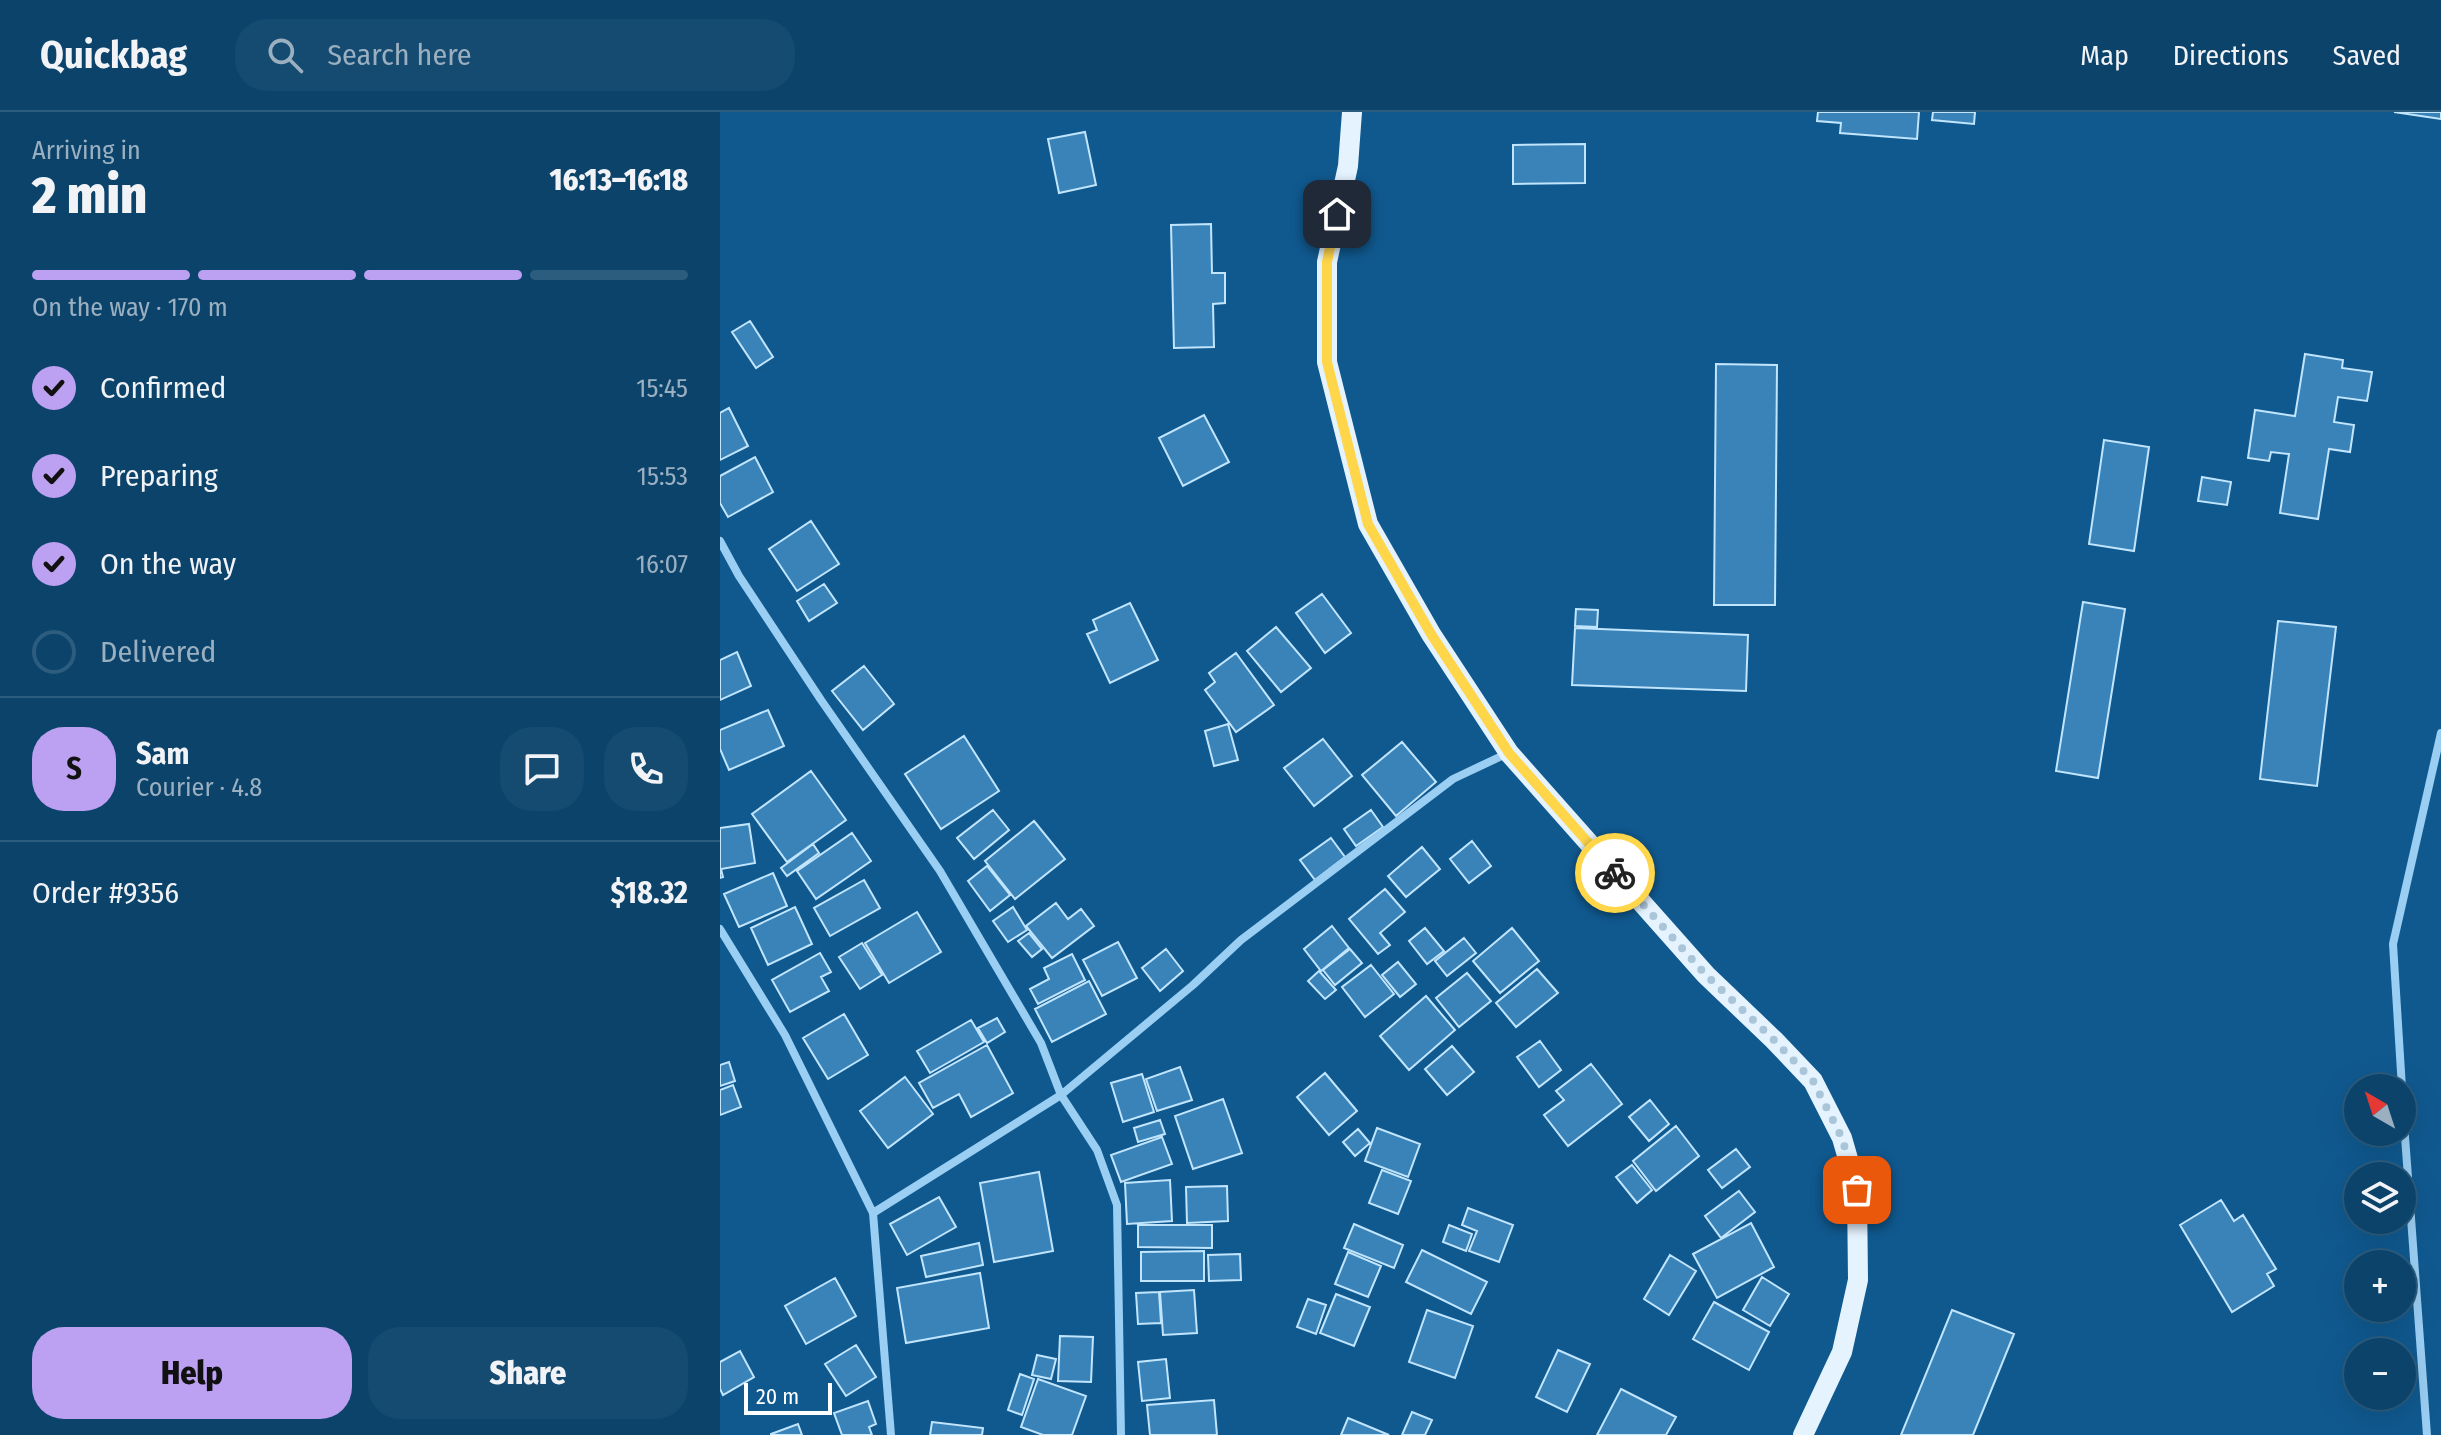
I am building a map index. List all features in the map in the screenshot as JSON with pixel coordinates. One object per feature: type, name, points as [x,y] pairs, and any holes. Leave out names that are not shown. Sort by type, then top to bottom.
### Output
[{"type":"main road","points":[[1349,112],[1348,166],[1327,262],[1327,362],[1368,524],[1431,634],[1509,753],[1706,975],[1813,1081],[1842,1138],[1857,1190],[1858,1280],[1842,1352],[1803,1435]]},
{"type":"street","points":[[720,541],[739,576],[821,700],[940,871],[1041,1043],[1061,1095],[1097,1150],[1117,1205],[1121,1435]]},
{"type":"street","points":[[2401,1074],[2393,944],[2441,733]]},
{"type":"street","points":[[873,1213],[1061,1095],[1193,985],[1253,930],[1453,779],[1509,753]]},
{"type":"street","points":[[720,929],[785,1035],[873,1213],[891,1435]]},
{"type":"street","points":[[2406,1146],[2427,1435]]},
{"type":"building","points":[[1818,112],[1919,112],[1917,139],[1840,133],[1841,123],[1817,121]]},
{"type":"building","points":[[1933,112],[1975,112],[1974,124],[1932,120]]},
{"type":"building","points":[[2394,112],[2441,112],[2441,119]]},
{"type":"building","points":[[1085,132],[1096,185],[1059,193],[1048,139]]},
{"type":"building","points":[[1585,144],[1585,183],[1513,184],[1513,145]]},
{"type":"building","points":[[1211,224],[1212,273],[1225,273],[1225,303],[1213,304],[1214,347],[1174,348],[1171,225]]},
{"type":"building","points":[[750,321],[773,357],[756,368],[732,332]]},
{"type":"building","points":[[2305,354],[2343,360],[2342,368],[2372,372],[2367,401],[2338,397],[2334,422],[2354,425],[2350,452],[2329,449],[2318,519],[2280,513],[2289,454],[2271,452],[2269,461],[2248,458],[2255,410],[2295,416]]},
{"type":"building","points":[[1716,364],[1777,365],[1775,605],[1714,605]]},
{"type":"building","points":[[729,408],[748,446],[720,460],[720,413]]},
{"type":"building","points":[[1204,415],[1229,462],[1183,486],[1159,438]]},
{"type":"building","points":[[2104,440],[2149,447],[2134,551],[2089,544]]},
{"type":"building","points":[[755,457],[773,492],[728,517],[720,503],[720,476]]},
{"type":"building","points":[[2202,477],[2231,482],[2227,505],[2198,501]]},
{"type":"building","points":[[811,521],[839,564],[797,591],[769,549]]},
{"type":"building","points":[[824,584],[837,603],[809,621],[797,601]]},
{"type":"building","points":[[1322,594],[1351,633],[1325,653],[1296,613]]},
{"type":"building","points":[[2083,602],[2125,609],[2098,778],[2056,771]]},
{"type":"building","points":[[1130,603],[1158,660],[1110,683],[1087,634],[1097,630],[1093,620]]},
{"type":"building","points":[[1576,609],[1598,610],[1597,627],[1575,626]]},
{"type":"building","points":[[2278,621],[2336,627],[2317,786],[2260,779]]},
{"type":"building","points":[[1276,627],[1311,668],[1281,692],[1247,651]]},
{"type":"building","points":[[1575,628],[1748,635],[1746,691],[1572,685]]},
{"type":"building","points":[[737,652],[751,686],[720,700],[720,660]]},
{"type":"building","points":[[1236,653],[1274,705],[1236,732],[1205,690],[1215,682],[1209,673]]},
{"type":"building","points":[[864,666],[894,704],[863,730],[832,691]]},
{"type":"building","points":[[768,710],[784,746],[729,770],[720,749],[720,730]]},
{"type":"building","points":[[1228,724],[1238,760],[1214,766],[1205,731]]},
{"type":"building","points":[[964,736],[999,791],[941,829],[905,774]]},
{"type":"building","points":[[1323,739],[1352,776],[1314,806],[1284,768]]},
{"type":"building","points":[[1402,742],[1436,782],[1396,816],[1362,775]]},
{"type":"building","points":[[811,771],[846,820],[787,862],[752,814]]},
{"type":"building","points":[[993,810],[1009,830],[974,859],[957,838]]},
{"type":"building","points":[[1371,810],[1383,827],[1356,846],[1344,829]]},
{"type":"building","points":[[1034,821],[1065,859],[1015,899],[985,861]]},
{"type":"building","points":[[749,824],[755,863],[721,869],[723,877],[720,878],[720,828]]},
{"type":"building","points":[[852,833],[871,861],[816,899],[797,871]]},
{"type":"building","points":[[1331,838],[1345,857],[1315,880],[1300,860]]},
{"type":"building","points":[[1472,841],[1491,866],[1469,883],[1450,859]]},
{"type":"building","points":[[813,844],[819,853],[787,876],[781,868]]},
{"type":"building","points":[[1422,847],[1440,869],[1406,897],[1388,876]]},
{"type":"building","points":[[987,866],[1010,895],[990,911],[968,881]]},
{"type":"building","points":[[773,873],[787,906],[739,927],[724,894]]},
{"type":"building","points":[[864,880],[880,908],[830,936],[814,908]]},
{"type":"building","points":[[1385,889],[1405,912],[1380,933],[1390,945],[1378,954],[1349,919]]},
{"type":"building","points":[[1056,903],[1068,919],[1081,909],[1094,926],[1052,958],[1026,926]]},
{"type":"building","points":[[795,907],[812,944],[768,965],[751,928]]},
{"type":"building","points":[[1013,907],[1027,930],[1008,942],[993,921]]},
{"type":"building","points":[[917,912],[941,952],[889,983],[865,943]]},
{"type":"building","points":[[1332,926],[1349,948],[1321,971],[1304,949]]},
{"type":"building","points":[[1425,928],[1444,951],[1427,964],[1409,941]]},
{"type":"building","points":[[1512,928],[1539,961],[1500,993],[1473,961]]},
{"type":"building","points":[[1029,933],[1042,949],[1032,957],[1018,941]]},
{"type":"building","points":[[1464,938],[1476,953],[1447,976],[1435,961]]},
{"type":"building","points":[[1118,942],[1137,978],[1102,996],[1083,960]]},
{"type":"building","points":[[862,943],[882,975],[860,989],[839,957]]},
{"type":"building","points":[[1166,949],[1183,971],[1160,991],[1142,968]]},
{"type":"building","points":[[1350,949],[1362,963],[1335,985],[1323,970]]},
{"type":"building","points":[[820,953],[831,972],[821,977],[829,991],[790,1012],[772,980]]},
{"type":"building","points":[[1072,954],[1085,980],[1038,1004],[1030,989],[1049,979],[1044,968]]},
{"type":"building","points":[[1398,962],[1416,984],[1400,997],[1382,975]]},
{"type":"building","points":[[1371,965],[1394,994],[1365,1017],[1342,987]]},
{"type":"building","points":[[1537,969],[1558,993],[1516,1027],[1496,1003]]},
{"type":"building","points":[[1319,971],[1336,990],[1325,999],[1308,981]]},
{"type":"building","points":[[1467,973],[1491,1001],[1459,1027],[1436,998]]},
{"type":"building","points":[[1089,981],[1106,1014],[1052,1042],[1035,1009]]},
{"type":"building","points":[[1426,996],[1455,1030],[1409,1070],[1380,1036]]},
{"type":"building","points":[[844,1014],[868,1055],[828,1079],[803,1038]]},
{"type":"building","points":[[997,1018],[1005,1032],[987,1043],[978,1028]]},
{"type":"building","points":[[971,1020],[984,1042],[930,1073],[917,1051]]},
{"type":"building","points":[[1540,1041],[1561,1070],[1539,1087],[1517,1057]]},
{"type":"building","points":[[987,1045],[1013,1093],[971,1117],[959,1094],[933,1108],[919,1083]]},
{"type":"building","points":[[1452,1046],[1474,1072],[1447,1095],[1425,1069]]},
{"type":"building","points":[[729,1062],[735,1081],[720,1086],[720,1065]]},
{"type":"building","points":[[1591,1064],[1622,1104],[1568,1146],[1544,1115],[1564,1100],[1556,1091]]},
{"type":"building","points":[[1180,1067],[1192,1100],[1157,1111],[1146,1079]]},
{"type":"building","points":[[1325,1073],[1357,1111],[1329,1135],[1297,1097]]},
{"type":"building","points":[[1142,1074],[1154,1112],[1123,1122],[1111,1083]]},
{"type":"building","points":[[905,1077],[933,1114],[888,1148],[860,1111]]},
{"type":"building","points":[[733,1085],[741,1107],[720,1115],[720,1090]]},
{"type":"building","points":[[1223,1099],[1242,1153],[1193,1169],[1175,1116]]},
{"type":"building","points":[[1650,1100],[1669,1124],[1649,1141],[1629,1117]]},
{"type":"building","points":[[1160,1120],[1165,1134],[1138,1142],[1134,1128]]},
{"type":"building","points":[[1676,1126],[1699,1156],[1656,1191],[1633,1161]]},
{"type":"building","points":[[1377,1128],[1420,1144],[1408,1177],[1365,1161]]},
{"type":"building","points":[[1358,1129],[1370,1143],[1355,1156],[1343,1142]]},
{"type":"building","points":[[1162,1137],[1172,1164],[1121,1182],[1111,1155]]},
{"type":"building","points":[[1736,1149],[1750,1167],[1722,1188],[1708,1170]]},
{"type":"building","points":[[1632,1165],[1652,1190],[1637,1203],[1616,1177]]},
{"type":"building","points":[[1382,1170],[1411,1181],[1398,1214],[1369,1203]]},
{"type":"building","points":[[1039,1172],[1053,1251],[994,1262],[980,1183]]},
{"type":"building","points":[[1170,1180],[1172,1221],[1127,1224],[1125,1183]]},
{"type":"building","points":[[1227,1186],[1228,1221],[1187,1223],[1186,1187]]},
{"type":"building","points":[[1739,1191],[1755,1212],[1721,1238],[1705,1216]]},
{"type":"building","points":[[939,1197],[956,1227],[907,1255],[890,1224]]},
{"type":"building","points":[[2221,1200],[2234,1221],[2243,1215],[2276,1269],[2267,1274],[2274,1286],[2232,1312],[2180,1225]]},
{"type":"building","points":[[1468,1208],[1513,1225],[1499,1262],[1469,1251],[1477,1231],[1462,1225]]},
{"type":"building","points":[[1751,1223],[1774,1267],[1717,1298],[1693,1254]]},
{"type":"building","points":[[1354,1224],[1403,1245],[1394,1268],[1344,1248]]},
{"type":"building","points":[[1138,1225],[1212,1225],[1212,1248],[1138,1247]]},
{"type":"building","points":[[1449,1225],[1472,1234],[1466,1251],[1443,1242]]},
{"type":"building","points":[[979,1243],[983,1265],[926,1277],[921,1256]]},
{"type":"building","points":[[1422,1250],[1487,1282],[1471,1314],[1406,1282]]},
{"type":"building","points":[[1204,1251],[1204,1281],[1141,1281],[1141,1252]]},
{"type":"building","points":[[1348,1252],[1381,1266],[1368,1297],[1335,1284]]},
{"type":"building","points":[[1240,1254],[1241,1280],[1209,1281],[1208,1255]]},
{"type":"building","points":[[1670,1255],[1696,1271],[1669,1315],[1644,1299]]},
{"type":"building","points":[[980,1273],[989,1328],[906,1343],[897,1288]]},
{"type":"building","points":[[1762,1277],[1789,1294],[1770,1326],[1743,1310]]},
{"type":"building","points":[[835,1278],[856,1316],[806,1344],[785,1306]]},
{"type":"building","points":[[1194,1290],[1197,1333],[1163,1335],[1160,1292]]},
{"type":"building","points":[[1159,1292],[1161,1323],[1138,1324],[1136,1293]]},
{"type":"building","points":[[1336,1294],[1370,1307],[1354,1346],[1320,1333]]},
{"type":"building","points":[[1308,1299],[1326,1305],[1316,1334],[1297,1327]]},
{"type":"building","points":[[1714,1302],[1769,1332],[1749,1370],[1693,1339]]},
{"type":"building","points":[[1427,1310],[1473,1326],[1455,1378],[1409,1362]]},
{"type":"building","points":[[1952,1310],[2014,1334],[1973,1435],[1901,1435]]},
{"type":"building","points":[[1060,1336],[1093,1337],[1091,1382],[1058,1381]]},
{"type":"building","points":[[856,1345],[876,1377],[846,1396],[825,1364]]},
{"type":"building","points":[[1558,1350],[1590,1364],[1567,1412],[1536,1397]]},
{"type":"building","points":[[740,1351],[754,1377],[723,1395],[720,1389],[720,1362]]},
{"type":"building","points":[[1037,1355],[1056,1359],[1051,1379],[1032,1375]]},
{"type":"building","points":[[1166,1359],[1170,1398],[1142,1401],[1138,1362]]},
{"type":"building","points":[[1020,1374],[1034,1379],[1022,1415],[1008,1410]]},
{"type":"building","points":[[1038,1379],[1086,1396],[1072,1435],[1043,1435],[1021,1427]]},
{"type":"building","points":[[1621,1389],[1676,1417],[1666,1435],[1597,1435]]},
{"type":"building","points":[[1214,1400],[1217,1435],[1150,1435],[1147,1405]]},
{"type":"building","points":[[868,1401],[876,1424],[869,1427],[872,1435],[842,1435],[834,1413]]},
{"type":"building","points":[[1412,1412],[1432,1420],[1425,1435],[1402,1435]]},
{"type":"building","points":[[1348,1418],[1389,1435],[1341,1435]]},
{"type":"building","points":[[932,1422],[983,1428],[982,1435],[930,1435]]},
{"type":"building","points":[[798,1424],[802,1435],[771,1435],[771,1434]]},
{"type":"way so far","points":[[1615,873],[1706,975],[1813,1081],[1842,1138],[1857,1190]]},
{"type":"route","points":[[1337,214],[1327,262],[1327,362],[1368,524],[1431,634],[1509,753],[1615,873]]}]
